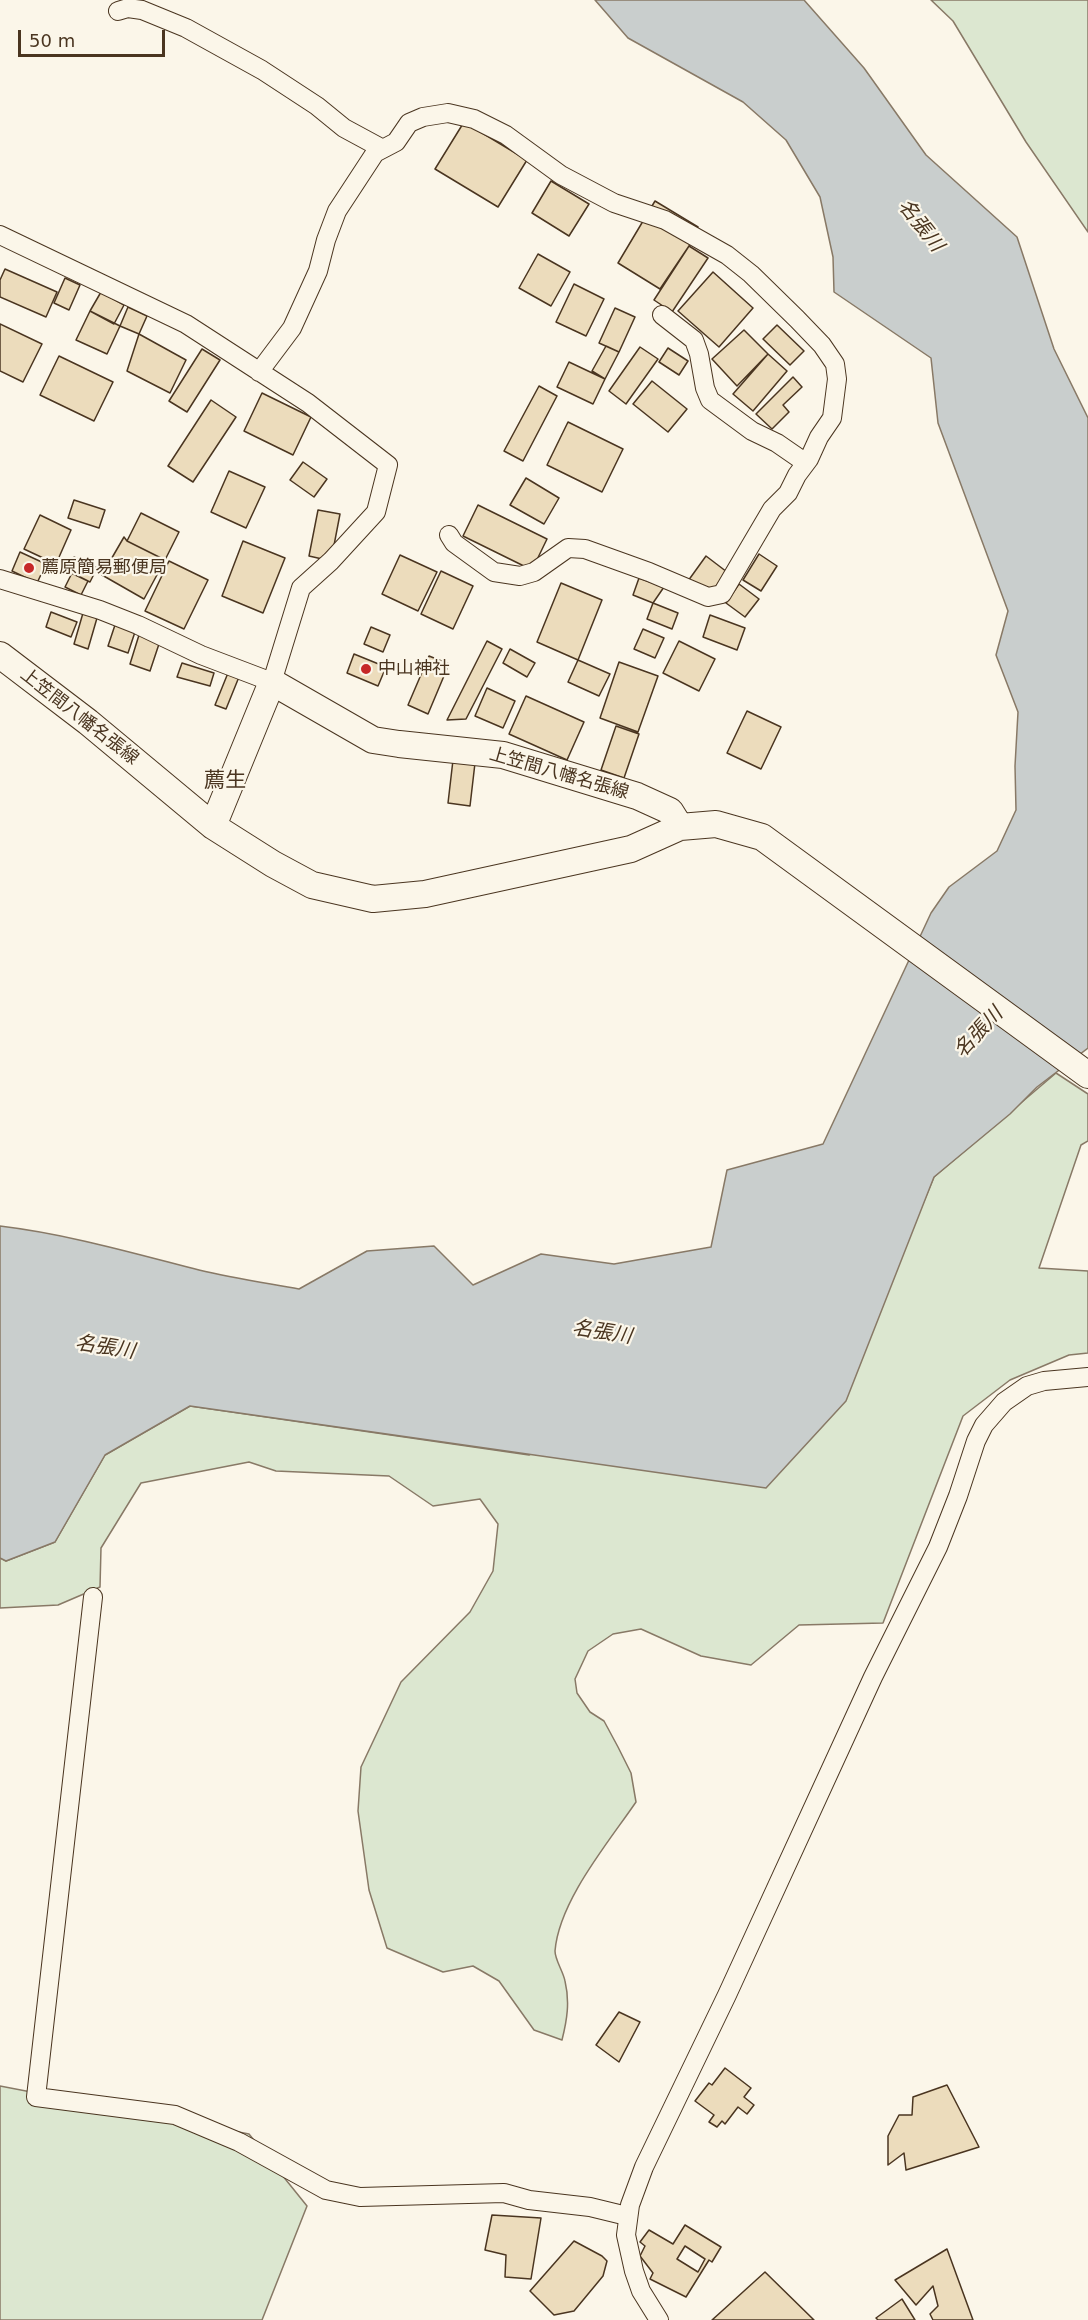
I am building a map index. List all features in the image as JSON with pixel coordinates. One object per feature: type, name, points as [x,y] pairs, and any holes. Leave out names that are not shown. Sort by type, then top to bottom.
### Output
[{"type":"main road","name":"上笠間八幡名張線","points":[[0,655],[88,722],[213,826],[273,864],[312,885],[373,899],[425,894],[631,849],[680,827],[716,824],[762,837],[1088,1075]]},
{"type":"main road","points":[[213,826],[272,682]]},
{"type":"main road","name":"上笠間八幡名張線","points":[[272,682],[373,740],[503,754],[637,796],[670,811],[680,827]]},
{"type":"street","points":[[118,11],[128,8],[142,10],[186,28],[262,70],[317,106],[344,128],[381,148]]},
{"type":"street","points":[[259,372],[292,328],[318,271],[337,211],[375,153],[396,142],[409,123],[423,117],[448,113],[474,119],[506,135],[561,175],[614,203],[665,220],[727,255],[751,274],[797,319],[822,345],[835,364],[837,379],[832,418],[788,493],[772,509],[722,594],[708,597],[649,572],[585,549],[568,548],[534,572],[520,576],[494,572],[454,543],[449,535]]},
{"type":"street","points":[[0,235],[186,324],[308,403],[388,465],[376,512],[331,561],[301,588],[272,682],[201,655],[129,621],[0,579]]},
{"type":"street","points":[[662,315],[694,340],[710,400],[752,431],[777,443],[806,463]]},
{"type":"street","points":[[659,2320],[641,2291],[626,2235],[627,2216],[644,2167],[873,1677],[938,1547],[976,1441],[984,1425],[1004,1402],[1027,1386],[1044,1381],[1088,1377]]},
{"type":"street","points":[[93,1597],[36,2097],[175,2115],[240,2142],[326,2190],[360,2197],[504,2193],[529,2200],[590,2207],[627,2216]]},
{"type":"green space","points":[[931,0],[1088,0],[1088,232],[1026,142],[953,21]]},
{"type":"green space","points":[[1056,1073],[1088,1094],[1088,1141],[1081,1145],[1039,1268],[1088,1271],[1088,1353],[1069,1355],[1010,1380],[963,1416],[883,1623],[799,1625],[751,1665],[701,1656],[641,1629],[613,1634],[588,1651],[575,1679],[577,1693],[590,1712],[604,1721],[631,1773],[636,1802],[586,1873],[565,1912],[558,1932],[555,1954],[564,1977],[568,2004],[562,2040],[534,2030],[499,1981],[473,1966],[443,1972],[387,1948],[369,1890],[358,1811],[361,1767],[401,1682],[470,1612],[493,1571],[498,1524],[480,1499],[433,1506],[389,1476],[276,1471],[249,1462],[141,1483],[101,1548],[100,1587],[58,1605],[0,1608],[0,1558],[6,1561],[55,1542],[105,1455],[190,1406],[529,1455],[919,1213],[934,1177]]},
{"type":"green space","points":[[0,2086],[249,2134],[307,2206],[262,2320],[0,2320]]},
{"type":"water","name":"名張川","points":[[595,0],[804,0],[864,68],[926,155],[1017,237],[1054,349],[1088,418],[1088,1048],[1037,1087],[1010,1114],[934,1177],[846,1401],[766,1488],[190,1406],[105,1455],[55,1542],[6,1561],[0,1558],[0,1226],[75,1239],[211,1273],[299,1289],[367,1251],[434,1246],[473,1285],[541,1254],[614,1264],[711,1247],[727,1170],[823,1144],[931,913],[949,887],[997,851],[1016,810],[1015,766],[1018,712],[996,655],[1008,611],[938,423],[931,358],[834,292],[833,257],[820,197],[786,140],[743,102],[628,38]]},
{"type":"building","points":[[464,122],[527,160],[498,207],[435,169]]},
{"type":"building","points":[[551,181],[589,204],[569,236],[532,213]]},
{"type":"building","points":[[655,201],[698,227],[689,246],[660,289],[618,263]]},
{"type":"building","points":[[689,246],[708,258],[672,312],[654,300]]},
{"type":"building","points":[[538,254],[570,272],[551,306],[519,288]]},
{"type":"building","points":[[5,269],[57,292],[46,317],[0,297],[0,280]]},
{"type":"building","points":[[713,272],[753,308],[719,347],[678,311]]},
{"type":"building","points":[[65,278],[80,285],[69,310],[54,303]]},
{"type":"building","points":[[574,284],[604,299],[586,336],[556,322]]},
{"type":"building","points":[[101,292],[124,305],[114,324],[90,311]]},
{"type":"building","points":[[128,307],[147,316],[139,334],[120,326]]},
{"type":"building","points":[[615,308],[635,317],[619,352],[599,343]]},
{"type":"building","points":[[90,311],[120,326],[107,354],[76,340]]},
{"type":"building","points":[[0,324],[42,344],[23,382],[0,371]]},
{"type":"building","points":[[777,325],[804,351],[790,365],[763,339]]},
{"type":"building","points":[[744,330],[768,354],[737,386],[712,359]]},
{"type":"building","points":[[139,334],[186,360],[170,393],[127,371]]},
{"type":"building","points":[[606,346],[619,352],[605,379],[592,371]]},
{"type":"building","points":[[640,347],[658,359],[626,404],[609,391]]},
{"type":"building","points":[[668,348],[688,361],[679,375],[659,362]]},
{"type":"building","points":[[202,349],[220,360],[187,412],[169,401]]},
{"type":"building","points":[[768,354],[787,371],[753,411],[733,394]]},
{"type":"building","points":[[59,356],[113,382],[94,421],[40,395]]},
{"type":"building","points":[[569,362],[605,379],[593,404],[557,387]]},
{"type":"building","points":[[793,377],[802,387],[783,405],[789,412],[772,429],[756,414]]},
{"type":"building","points":[[652,381],[687,409],[668,432],[633,404]]},
{"type":"building","points":[[539,386],[557,396],[523,461],[504,451]]},
{"type":"building","points":[[262,393],[311,417],[293,455],[244,431]]},
{"type":"building","points":[[211,400],[236,417],[193,482],[168,466]]},
{"type":"building","points":[[568,422],[623,449],[602,492],[547,465]]},
{"type":"building","points":[[303,462],[327,479],[314,497],[290,480]]},
{"type":"building","points":[[229,471],[265,487],[246,528],[211,512]]},
{"type":"building","points":[[526,478],[559,498],[544,524],[510,505]]},
{"type":"building","points":[[74,500],[105,510],[99,528],[68,518]]},
{"type":"building","points":[[478,505],[547,539],[532,570],[463,536]]},
{"type":"building","points":[[318,510],[340,514],[331,561],[309,556]]},
{"type":"building","points":[[141,513],[179,532],[165,560],[127,541]]},
{"type":"building","points":[[40,515],[71,530],[56,564],[24,549]]},
{"type":"building","points":[[124,537],[127,541],[165,560],[144,599],[102,575]]},
{"type":"building","points":[[243,541],[285,558],[263,613],[222,596]]},
{"type":"building","points":[[20,552],[46,564],[37,583],[12,571]]},
{"type":"building","points":[[759,554],[777,566],[761,591],[743,580]]},
{"type":"building","points":[[400,555],[437,572],[418,611],[382,594]]},
{"type":"building","points":[[706,556],[727,572],[708,597],[688,581]]},
{"type":"building","points":[[74,557],[97,568],[90,582],[67,571]]},
{"type":"building","points":[[169,561],[208,580],[184,629],[145,611]]},
{"type":"building","points":[[441,571],[473,586],[453,629],[421,614]]},
{"type":"building","points":[[72,573],[88,581],[81,595],[65,587]]},
{"type":"building","points":[[639,578],[664,587],[653,603],[633,595]]},
{"type":"building","points":[[561,583],[602,600],[578,660],[537,642]]},
{"type":"building","points":[[739,584],[759,599],[745,617],[726,603]]},
{"type":"building","points":[[653,603],[678,613],[672,629],[647,619]]},
{"type":"building","points":[[51,612],[77,622],[71,637],[46,627]]},
{"type":"building","points":[[83,613],[97,618],[88,649],[74,644]]},
{"type":"building","points":[[710,615],[745,628],[737,650],[703,637]]},
{"type":"building","points":[[116,622],[136,629],[128,653],[108,646]]},
{"type":"building","points":[[371,627],[390,635],[383,652],[364,644]]},
{"type":"building","points":[[643,629],[664,638],[655,658],[634,649]]},
{"type":"building","points":[[139,635],[160,641],[150,671],[130,664]]},
{"type":"building","points":[[487,641],[502,649],[466,719],[447,720]]},
{"type":"building","points":[[679,641],[715,659],[699,691],[663,673]]},
{"type":"building","points":[[510,649],[535,663],[527,677],[503,663]]},
{"type":"building","points":[[354,654],[386,667],[378,686],[347,673]]},
{"type":"building","points":[[429,656],[449,664],[428,714],[408,705]]},
{"type":"building","points":[[578,660],[610,674],[599,696],[568,682]]},
{"type":"building","points":[[619,662],[658,676],[638,732],[600,718]]},
{"type":"building","points":[[182,663],[214,673],[210,686],[177,677]]},
{"type":"building","points":[[230,668],[241,672],[226,709],[215,705]]},
{"type":"building","points":[[487,688],[515,701],[503,728],[475,716]]},
{"type":"building","points":[[526,696],[584,722],[567,760],[509,734]]},
{"type":"building","points":[[747,711],[781,727],[761,769],[727,753]]},
{"type":"building","points":[[616,726],[639,734],[624,778],[601,770]]},
{"type":"building","points":[[453,760],[475,763],[470,806],[448,803]]},
{"type":"building","points":[[619,2012],[640,2022],[619,2062],[596,2045]]},
{"type":"building","points":[[725,2068],[751,2088],[744,2097],[754,2105],[747,2114],[738,2107],[725,2124],[722,2121],[717,2127],[709,2122],[714,2115],[695,2101],[709,2083],[712,2085]]},
{"type":"building","points":[[947,2085],[979,2147],[906,2170],[904,2153],[888,2165],[888,2136],[899,2115],[912,2115],[913,2097]]},
{"type":"building","points":[[492,2215],[541,2218],[531,2279],[505,2277],[506,2255],[485,2250]]},
{"type":"building","points":[[685,2225],[721,2247],[712,2262],[709,2260],[686,2297],[650,2279],[653,2273],[640,2256],[645,2246],[640,2242],[649,2230],[673,2244]],"holes":[[[685,2246],[705,2259],[698,2272],[677,2259]]]},
{"type":"building","points":[[574,2241],[607,2261],[603,2276],[574,2311],[554,2315],[530,2291]]},
{"type":"building","points":[[947,2249],[973,2320],[933,2320],[930,2314],[938,2306],[933,2286],[916,2305],[895,2280]]},
{"type":"building","points":[[765,2272],[814,2320],[712,2320],[722,2311]]},
{"type":"building","points":[[902,2299],[915,2320],[878,2320],[876,2318]]},
{"type":"place","name":"薦原簡易郵便局","points":[[29,568]]},
{"type":"place","name":"中山神社","points":[[366,669]]},
{"type":"district","name":"薦生","points":[[225,782]]}]
